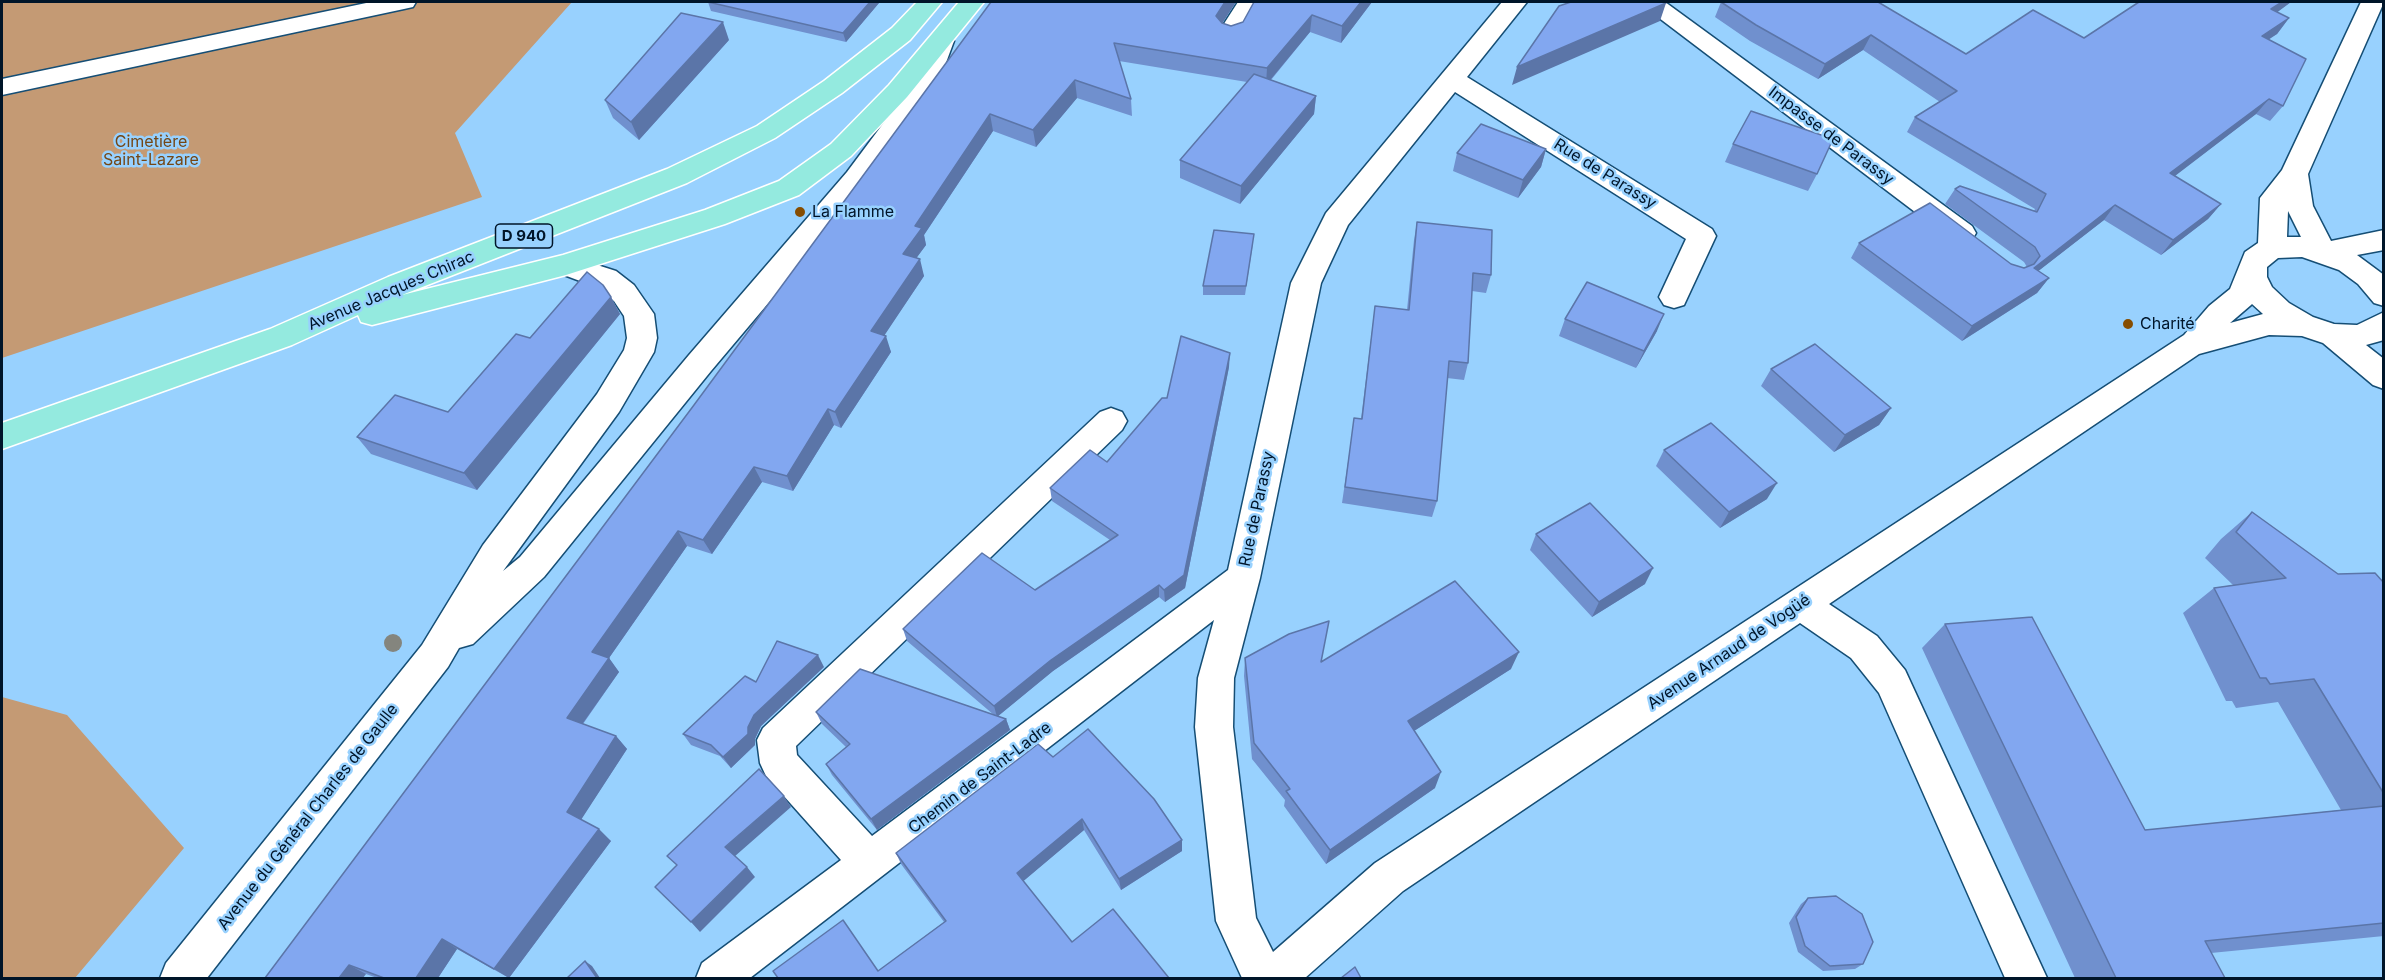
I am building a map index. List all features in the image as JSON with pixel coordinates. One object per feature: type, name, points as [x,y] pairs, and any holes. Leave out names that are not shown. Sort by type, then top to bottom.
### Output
[{"type":"main road","name":"Avenue Jacques Chirac","points":[[2,436],[281,337],[398,285],[677,176],[766,132],[833,87],[901,34],[930,2]]},
{"type":"main road","name":"Avenue du Général Charles de Gaulle","points":[[715,217],[789,188],[842,150],[898,91],[972,2]]},
{"type":"main road","name":"Avenue Jacques Chirac","points":[[281,337],[566,265],[715,217]]},
{"type":"street","points":[[2,87],[404,2]]},
{"type":"street","points":[[1231,33],[1250,2]]},
{"type":"street","name":"Rue de Parassy","points":[[1264,978],[1236,921],[1214,727],[1216,678],[1242,578],[1306,283],[1336,220],[1515,2]]},
{"type":"street","name":"Impasse de Parassy","points":[[1650,2],[1983,249]]},
{"type":"street","points":[[2373,2],[2294,174],[2274,198],[2272,248],[2304,247],[2325,252],[2349,263],[2383,288]]},
{"type":"street","name":"Avenue du Général Charles de Gaulle","points":[[435,656],[532,567],[857,178],[924,87],[940,41]]},
{"type":"street","name":"Rue de Parassy","points":[[1450,79],[1476,93],[1702,236],[1674,297]]},
{"type":"street","points":[[2294,174],[2299,206],[2325,252]]},
{"type":"street","points":[[2325,252],[2384,240]]},
{"type":"street","name":"Avenue Arnaud de Vogüé","points":[[1274,978],[1389,877],[2196,341],[2220,314],[2241,297],[2252,276],[2255,259],[2272,248]]},
{"type":"street","name":"Avenue du Général Charles de Gaulle","points":[[181,978],[435,656],[495,555],[608,403],[639,352],[642,338],[639,314],[624,293],[606,279],[566,265]]},
{"type":"street","name":"Avenue Arnaud de Vogüé","points":[[2252,276],[2260,294],[2278,311],[2301,325],[2334,335],[2357,336],[2375,331],[2384,323]]},
{"type":"street","name":"Avenue Arnaud de Vogüé","points":[[2196,341],[2269,324],[2301,325]]},
{"type":"street","points":[[2334,335],[2384,377]]},
{"type":"street","points":[[608,403],[655,417]]},
{"type":"street","points":[[869,862],[779,763],[776,740],[1111,421]]},
{"type":"street","name":"Chemin de Saint-Ladre","points":[[717,978],[1242,578]]},
{"type":"street","points":[[1801,604],[1864,647],[1892,682],[2026,978]]},
{"type":"green space","name":"Cimetière Saint-Lazare","points":[[2,2],[572,2],[455,133],[482,197],[2,358]]},
{"type":"green space","points":[[2,697],[67,715],[184,848],[75,978],[2,978]]},
{"type":"building","points":[[708,2],[870,2],[843,33]]},
{"type":"building","points":[[991,2],[1225,2],[1216,16],[1222,23],[1231,26],[1243,22],[1254,2],[1361,2],[1342,26],[1312,15],[1267,68],[1114,43],[1131,99],[1075,80],[1033,130],[990,114],[915,226],[922,228],[903,254],[920,259],[871,331],[886,336],[835,412],[828,409],[787,476],[754,467],[703,540],[678,531],[592,652],[609,658],[567,718],[616,736],[567,812],[599,829],[494,969],[442,939],[416,978],[384,978],[349,965],[339,978],[265,978],[694,405]]},
{"type":"building","points":[[1571,2],[1666,3],[1517,67],[1559,6]]},
{"type":"building","points":[[1721,2],[1878,2],[1966,54],[2033,10],[2084,38],[2139,2],[2282,2],[2271,9],[2289,18],[2262,36],[2306,59],[2283,106],[2269,99],[2170,173],[2221,204],[2173,240],[2115,205],[2034,268],[2049,278],[1972,326],[1859,243],[1930,203],[2011,264],[2024,268],[2034,264],[2040,256],[2035,247],[1955,189],[1960,186],[2037,212],[2046,194],[1915,117],[1957,91],[1871,35],[1825,64],[1756,25]]},
{"type":"building","points":[[681,13],[723,22],[631,122],[605,100]]},
{"type":"building","points":[[1254,74],[1316,96],[1241,186],[1180,160]]},
{"type":"building","points":[[1751,111],[1833,139],[1817,174],[1733,144]]},
{"type":"building","points":[[1481,124],[1546,149],[1523,180],[1457,153]]},
{"type":"building","points":[[1417,222],[1492,230],[1491,275],[1473,273],[1468,363],[1449,361],[1437,501],[1345,487],[1354,418],[1362,419],[1375,306],[1409,310]]},
{"type":"building","points":[[1214,230],[1254,234],[1246,286],[1203,286]]},
{"type":"building","points":[[587,272],[603,285],[611,297],[464,473],[357,437],[395,395],[448,412],[516,334],[530,338]]},
{"type":"building","points":[[1587,282],[1664,314],[1644,351],[1565,319]]},
{"type":"building","points":[[1181,336],[1230,353],[1184,575],[1164,590],[1159,585],[1051,660],[994,706],[903,629],[982,553],[1035,590],[1118,535],[1050,488],[1090,450],[1107,462],[1162,398],[1167,398]]},
{"type":"building","points":[[1815,344],[1891,408],[1845,435],[1771,369]]},
{"type":"building","points":[[1711,423],[1777,483],[1729,512],[1664,450]]},
{"type":"building","points":[[1590,503],[1653,568],[1599,602],[1536,534]]},
{"type":"building","points":[[2252,512],[2338,574],[2375,573],[2384,583],[2384,794],[2314,679],[2270,684],[2266,678],[2260,678],[2214,588],[2286,578],[2236,532]]},
{"type":"building","points":[[1455,581],[1519,652],[1408,721],[1441,772],[1330,850],[1286,791],[1290,789],[1254,743],[1245,658],[1289,634],[1329,621],[1321,662]]},
{"type":"building","points":[[2032,617],[2145,830],[2384,806],[2384,923],[2205,941],[2225,978],[2116,978],[1945,624]]},
{"type":"building","points":[[777,641],[818,655],[754,715],[748,727],[748,734],[723,757],[711,745],[683,734],[745,676],[756,682]]},
{"type":"building","points":[[860,669],[1006,719],[871,819],[826,764],[850,744],[816,712]]},
{"type":"building","points":[[1088,729],[1154,799],[1182,840],[1119,879],[1082,819],[1017,873],[1072,942],[1113,909],[1169,978],[778,978],[773,971],[843,920],[878,971],[946,921],[896,853],[1038,744],[1053,757]]},
{"type":"building","points":[[759,769],[784,796],[725,847],[747,867],[691,922],[655,887],[677,865],[667,856]]},
{"type":"building","points":[[1836,896],[1862,914],[1873,942],[1863,964],[1830,966],[1805,946],[1796,917],[1808,898]]},
{"type":"building","points":[[585,961],[597,978],[567,978]]},
{"type":"building","points":[[1355,967],[1361,978],[1341,978]]},
{"type":"place","name":"La Flamme","points":[[800,212]]},
{"type":"place","name":"Charité","points":[[2128,324]]}]
